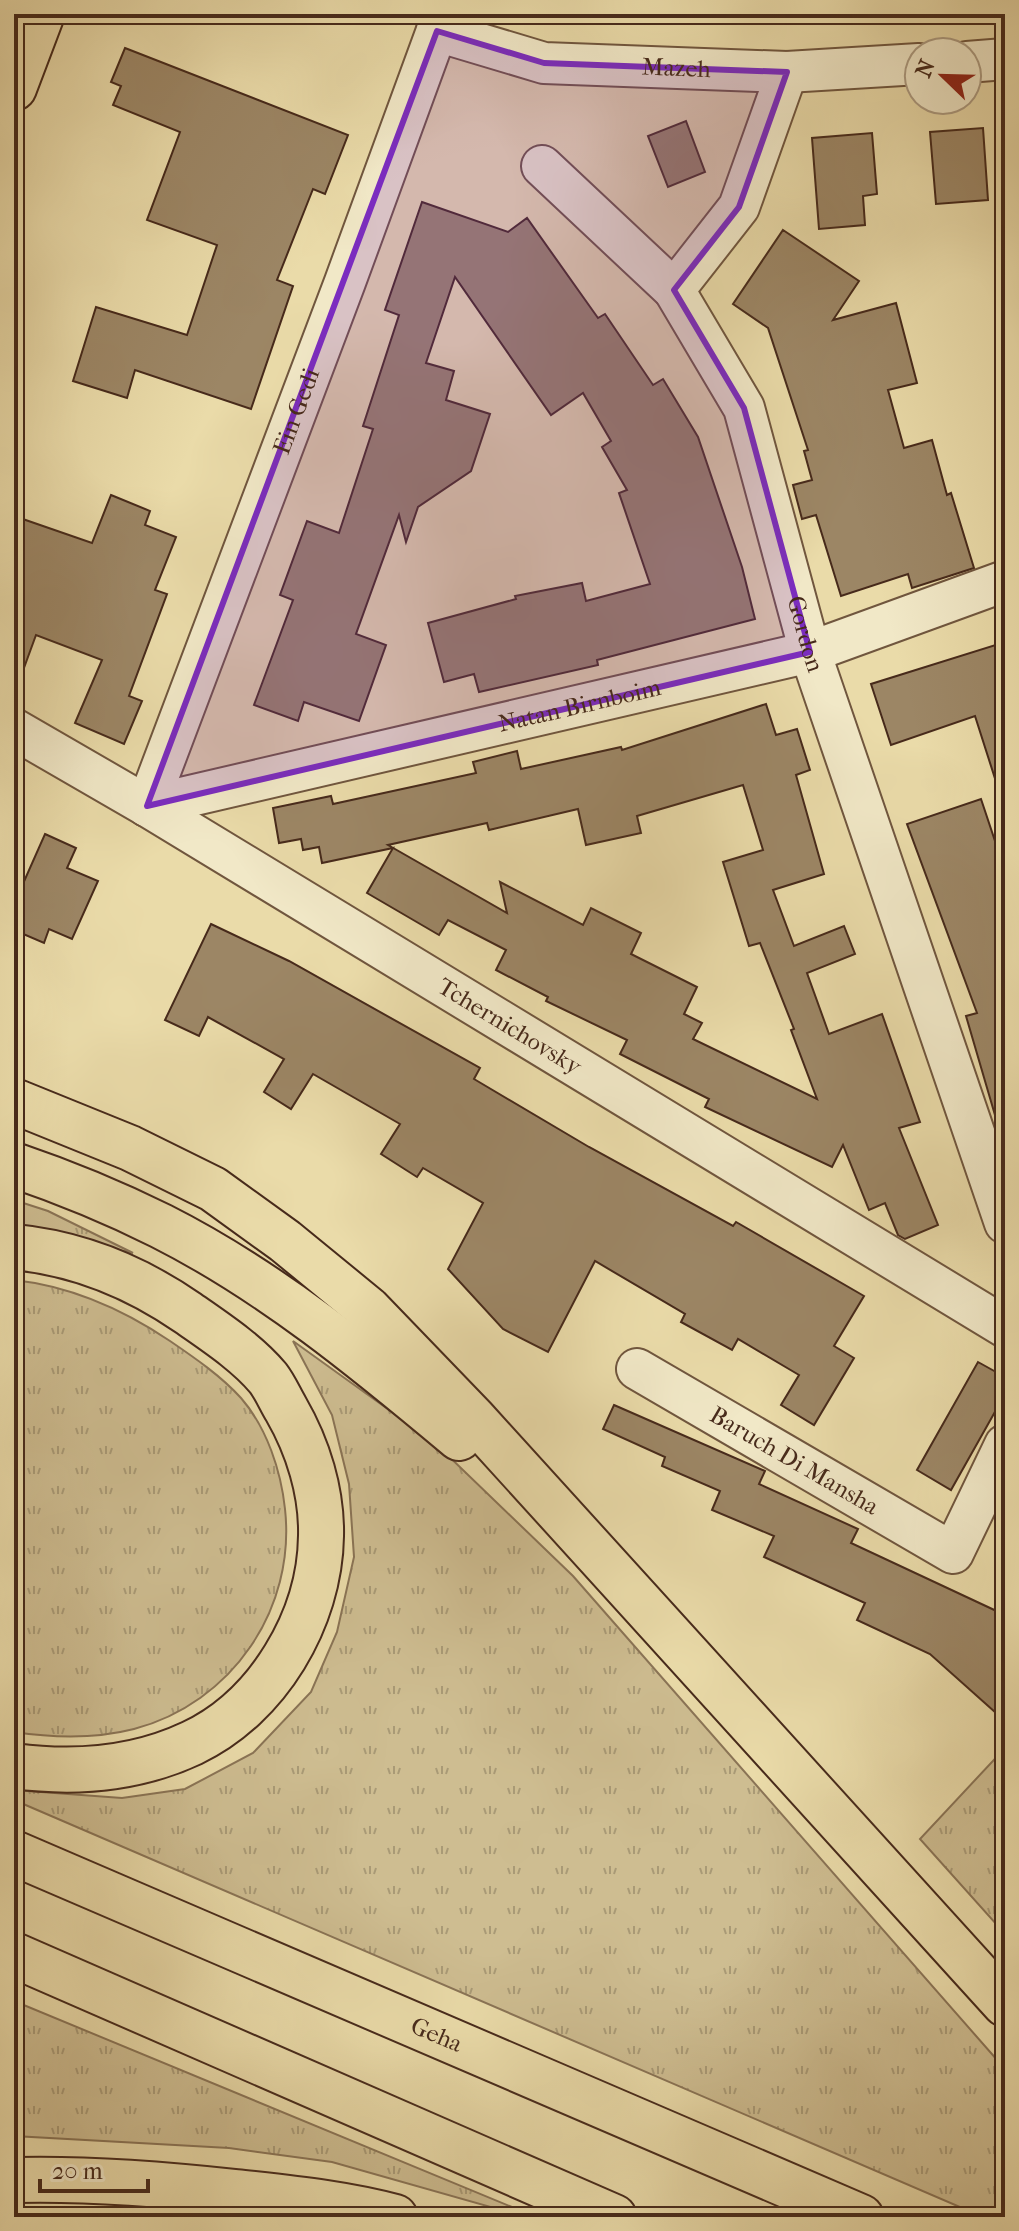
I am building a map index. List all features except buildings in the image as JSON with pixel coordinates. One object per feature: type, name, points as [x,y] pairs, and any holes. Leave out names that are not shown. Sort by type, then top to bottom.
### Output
[{"type":"main road","points":[[14,88],[42,14]]},
{"type":"main road","points":[[14,1101],[130,1148],[213,1189],[285,1241],[368,1309],[474,1419],[1005,2004]]},
{"type":"main road","points":[[14,1165],[68,1184],[161,1226],[242,1273],[310,1319],[403,1391],[500,1473],[638,1601]]},
{"type":"main road","points":[[14,1247],[43,1250],[118,1273],[171,1301],[225,1339],[268,1378],[300,1433],[315,1481],[321,1537],[313,1590],[295,1638],[269,1680],[234,1715],[193,1742],[143,1760],[90,1770],[40,1770],[14,1766]]},
{"type":"main road","name":"Geha","points":[[14,1853],[861,2217]]},
{"type":"main road","points":[[14,1955],[614,2217]]},
{"type":"main road","points":[[14,2180],[101,2179],[170,2185],[282,2197],[395,2217]]},
{"type":"street","name":"Mazeh","points":[[440,22],[544,63],[787,72],[903,65]]},
{"type":"street","name":"Ein Gedi","points":[[147,806],[340,297],[440,22]]},
{"type":"street","points":[[983,61],[1005,59]]},
{"type":"street","points":[[674,290],[739,207],[787,72]]},
{"type":"street","name":"Gordon","points":[[542,166],[674,290],[744,408],[810,652],[1005,1223]]},
{"type":"street","name":"Natan Birnboim","points":[[147,806],[810,652],[1005,581]]},
{"type":"street","name":"Tchernichovsky","points":[[14,729],[147,806],[1005,1327]]},
{"type":"street","name":"Baruch Di Mansha","points":[[637,1369],[953,1553],[1005,1445]]},
{"type":"highlighted area","points":[[437,31],[544,63],[787,72],[739,207],[674,290],[744,408],[810,652],[147,806]]},
{"type":"green space","points":[[14,1200],[48,1211],[133,1253],[14,1228]]},
{"type":"green space","points":[[14,1280],[56,1288],[96,1301],[134,1319],[189,1354],[241,1398],[265,1436],[276,1465],[285,1509],[286,1546],[280,1582],[268,1616],[250,1647],[228,1674],[200,1698],[169,1716],[134,1729],[104,1735],[74,1736],[14,1732]]},
{"type":"green space","points":[[293,1341],[435,1443],[573,1576],[1005,2069],[1005,2217],[983,2217],[14,1800],[14,1790],[122,1798],[185,1789],[253,1753],[311,1692],[337,1632],[354,1557],[349,1484],[332,1415]]},
{"type":"green space","points":[[1005,1748],[1005,1934],[920,1839]]},
{"type":"green space","points":[[14,2001],[536,2217],[526,2217],[332,2162],[229,2148],[14,2136]]},
{"type":"green space","points":[[14,2210],[26,2210],[119,2217],[14,2217]]}]
